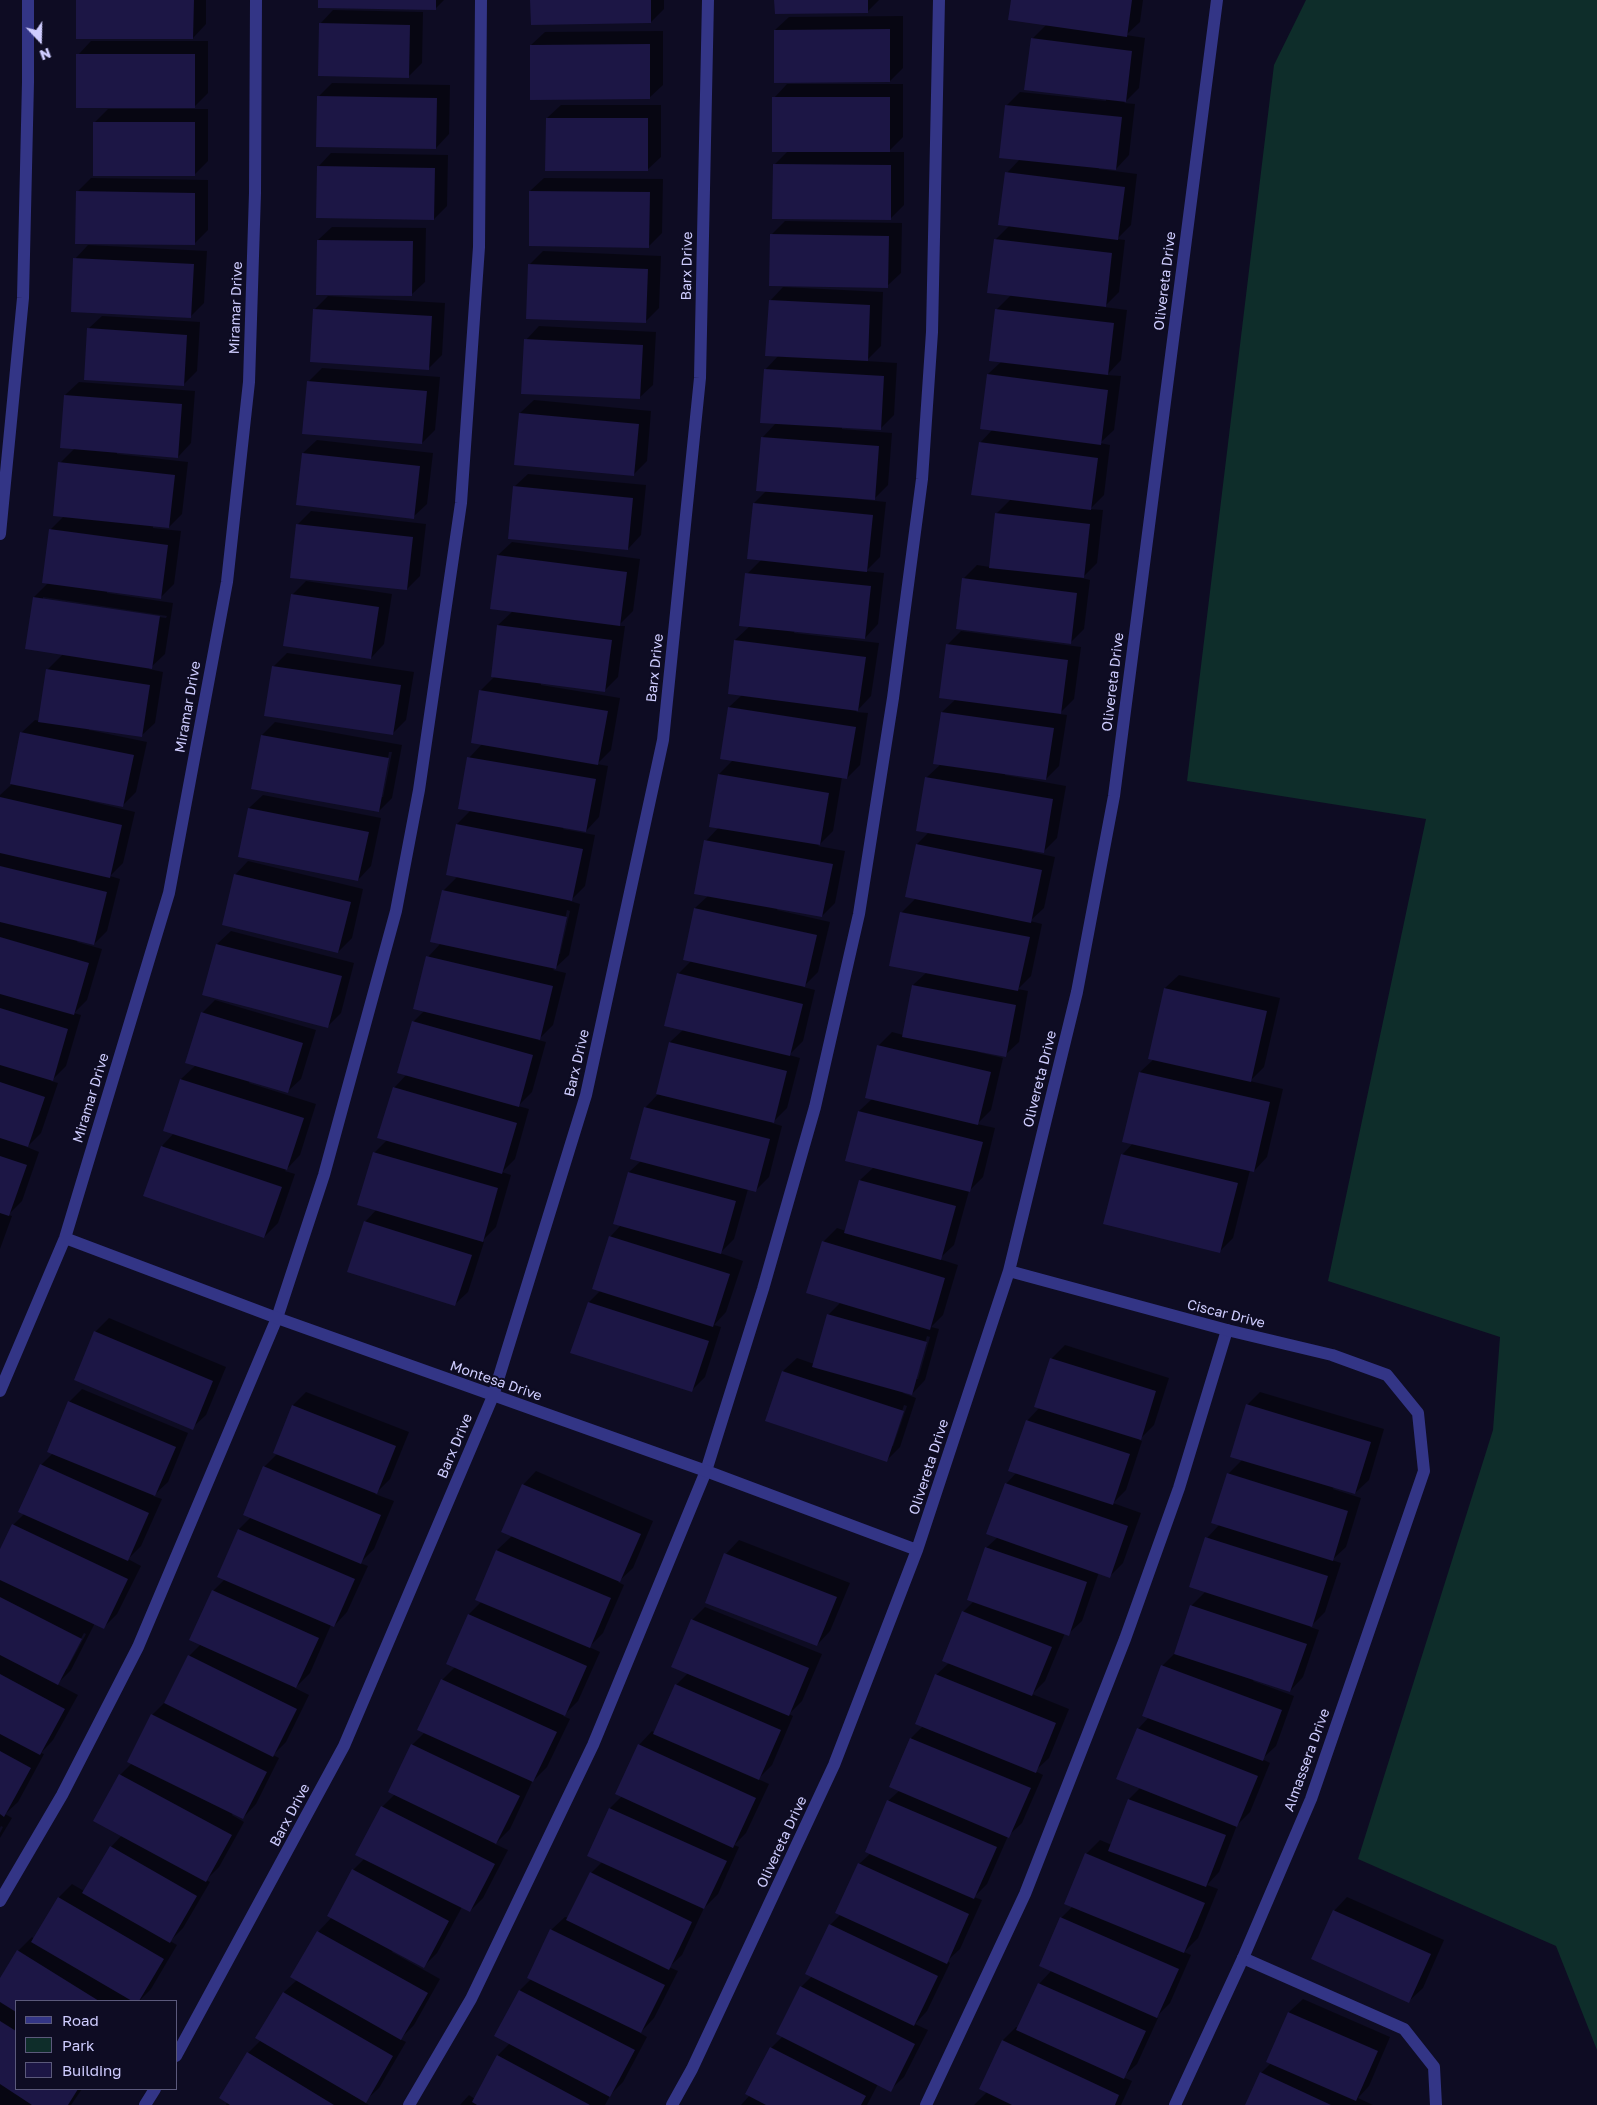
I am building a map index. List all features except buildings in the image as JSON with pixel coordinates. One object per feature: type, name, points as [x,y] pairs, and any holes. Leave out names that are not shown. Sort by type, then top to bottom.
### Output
[{"type":"street","points":[[0,534],[23,298],[28,0]]},
{"type":"street","name":"Miramar Drive","points":[[0,1391],[65,1238],[169,893],[227,582],[249,382],[255,193],[256,0]]},
{"type":"street","points":[[0,1902],[62,1795],[138,1647],[277,1318],[324,1175],[396,911],[419,790],[461,503],[479,247],[481,0]]},
{"type":"street","name":"Barx Drive","points":[[178,2052],[344,1746],[493,1396],[586,1094],[663,740],[700,378],[708,0]]},
{"type":"street","points":[[409,2105],[471,1999],[594,1745],[706,1471],[763,1289],[815,1107],[858,914],[892,708],[922,479],[931,342],[938,0]]},
{"type":"street","name":"Olivereta Drive","points":[[672,2105],[692,2069],[834,1766],[917,1550],[1009,1271],[1076,992],[1114,796],[1217,0]]},
{"type":"street","name":"Montesa Drive","points":[[65,1238],[277,1318],[706,1471],[917,1550]]},
{"type":"street","name":"Ciscar Drive","points":[[1009,1271],[1227,1330],[1332,1355],[1387,1375],[1418,1414]]},
{"type":"street","points":[[926,2105],[1025,1894],[1122,1648],[1179,1488],[1227,1330]]},
{"type":"street","name":"Almassera Drive","points":[[1175,2105],[1243,1958],[1311,1799],[1424,1472],[1418,1414]]},
{"type":"street","points":[[1243,1958],[1404,2029],[1434,2067],[1436,2105]]},
{"type":"street","points":[[145,2105],[155,2090]]},
{"type":"green space","points":[[1306,0],[1597,0],[1597,2050],[1556,1946],[1358,1859],[1493,1430],[1500,1337],[1328,1281],[1426,819],[1187,781],[1274,65]]}]
